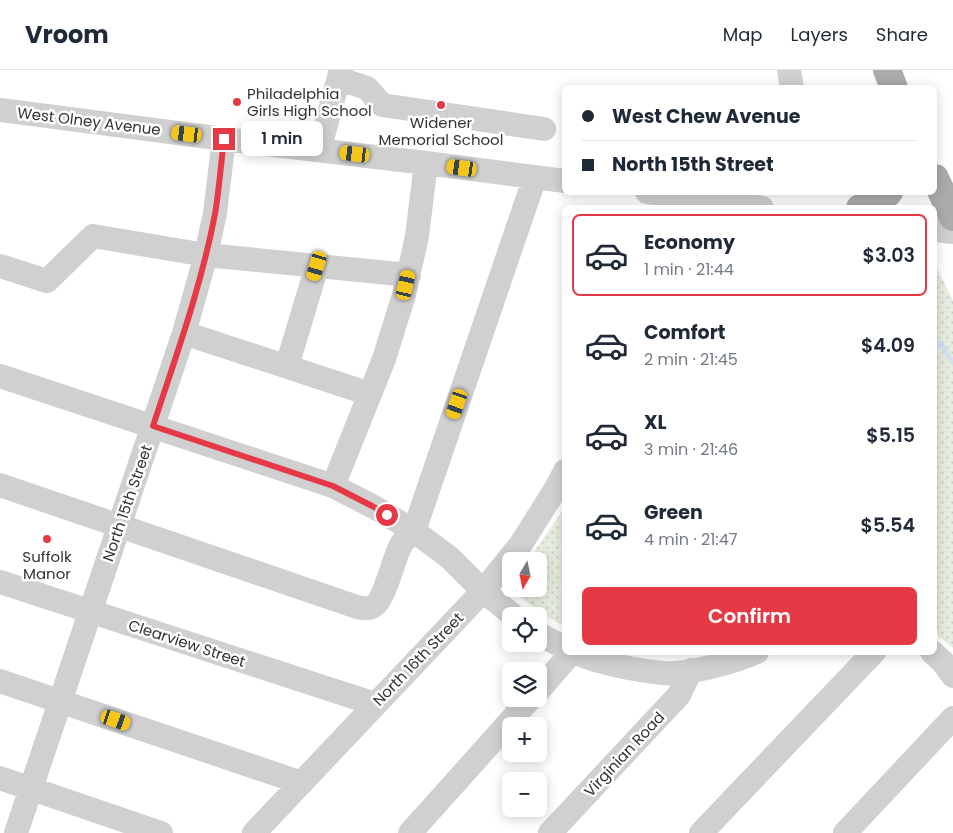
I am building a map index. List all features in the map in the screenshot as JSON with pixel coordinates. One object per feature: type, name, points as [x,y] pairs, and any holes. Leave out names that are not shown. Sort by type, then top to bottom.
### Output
[{"type":"main road","points":[[887,70],[893,85]]},
{"type":"main road","points":[[937,182],[953,217]]},
{"type":"main road","points":[[872,205],[887,195]]},
{"type":"street","points":[[789,70],[792,85]]},
{"type":"street","points":[[319,150],[340,75],[367,88],[382,105],[544,129]]},
{"type":"street","name":"West Olney Avenue","points":[[0,110],[562,181]]},
{"type":"street","name":"North 15th Street","points":[[16,833],[184,333],[206,255],[215,213],[224,139]]},
{"type":"street","points":[[333,486],[384,359],[404,295],[417,236],[426,163]]},
{"type":"street","points":[[0,485],[357,607],[372,608],[377,603],[402,543],[414,531],[535,177]]},
{"type":"street","points":[[668,195],[740,205]]},
{"type":"street","points":[[937,230],[953,232]]},
{"type":"street","points":[[0,266],[47,281],[93,236],[206,255],[409,275]]},
{"type":"street","points":[[287,366],[317,266]]},
{"type":"street","points":[[184,333],[370,394]]},
{"type":"street","points":[[0,376],[333,486],[374,507],[414,531],[450,558],[483,591],[503,607]]},
{"type":"street","name":"North 16th Street","points":[[254,833],[483,591],[521,544],[562,477]]},
{"type":"street","name":"Clearview Street","points":[[0,582],[375,704]]},
{"type":"street","points":[[547,638],[562,646]]},
{"type":"street","points":[[547,681],[570,655]]},
{"type":"street","points":[[581,655],[597,661],[633,669],[665,673],[691,670],[752,655]]},
{"type":"street","points":[[701,833],[871,655]]},
{"type":"street","points":[[935,655],[953,676]]},
{"type":"street","name":"Virginian Road","points":[[550,833],[679,695],[691,670]]},
{"type":"street","points":[[0,681],[302,783]]},
{"type":"street","points":[[410,833],[523,707]]},
{"type":"street","points":[[845,833],[953,718]]},
{"type":"street","points":[[0,778],[31,788],[122,826],[161,833]]},
{"type":"shaded area","points":[[937,268],[953,301],[953,648],[937,635]]},
{"type":"shaded area","points":[[562,511],[562,625],[547,616],[547,607],[534,607],[521,598],[548,598],[548,552],[534,552]]},
{"type":"waterway","points":[[937,344],[941,344],[953,363]]},
{"type":"place","name":"Philadelphia Girls High School","points":[[237,102]]},
{"type":"place","name":"Widener Memorial School","points":[[441,105]]},
{"type":"place","name":"Suffolk Manor","points":[[47,539]]},
{"type":"route","points":[[224,139],[215,213],[206,255],[184,333],[153,426],[333,486],[387,515]]}]
